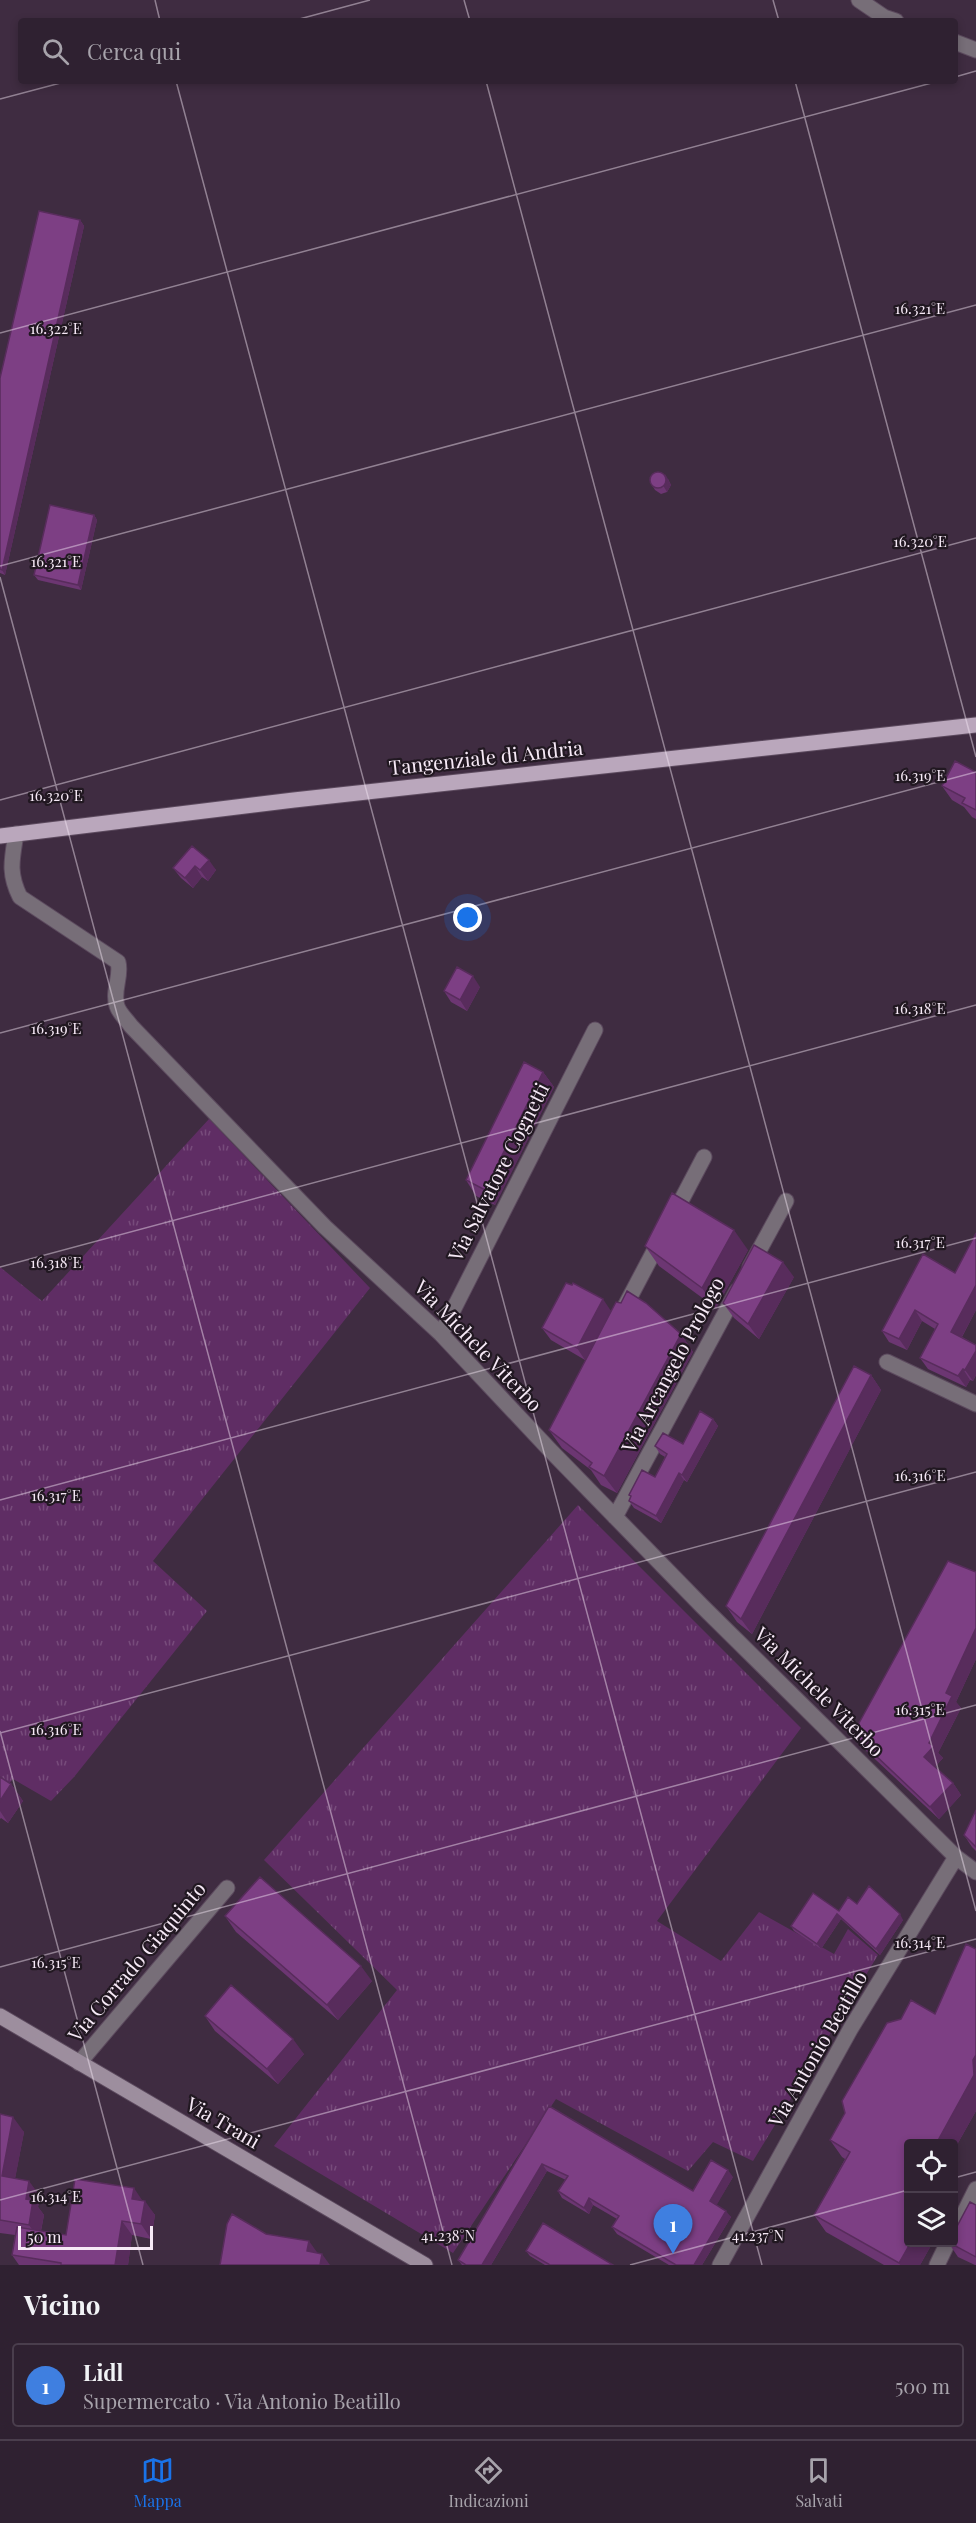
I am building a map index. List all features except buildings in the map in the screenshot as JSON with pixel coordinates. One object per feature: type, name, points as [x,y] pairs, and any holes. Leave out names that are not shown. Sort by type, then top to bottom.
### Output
[{"type":"main road","name":"Tangenziale di Andria","points":[[0,836],[976,724]]},
{"type":"main road","name":"Via Trani","points":[[0,2016],[425,2265]]},
{"type":"street","points":[[859,0],[887,18]]},
{"type":"street","points":[[958,43],[976,50]]},
{"type":"street","name":"Via Michele Viterbo","points":[[16,834],[10,869],[20,897],[118,962],[121,972],[116,998],[117,1008],[131,1026],[324,1227],[441,1334],[551,1444],[615,1517],[956,1857],[976,1872]]},
{"type":"street","name":"Via Salvatore Cognetti","points":[[441,1334],[595,1030]]},
{"type":"street","points":[[615,1324],[704,1157]]},
{"type":"street","name":"Via Arcangelo Prologo","points":[[615,1517],[786,1201]]},
{"type":"street","points":[[887,1362],[976,1404]]},
{"type":"street","name":"Via Antonio Beatillo","points":[[720,2265],[851,2028],[956,1857]]},
{"type":"street","name":"Via Corrado Giaquinto","points":[[79,2062],[227,1888]]},
{"type":"street","points":[[958,2226],[974,2199]]},
{"type":"street","points":[[937,2265],[946,2247]]},
{"type":"green space","points":[[209,1119],[370,1288],[153,1561],[207,1611],[74,1777],[51,1801],[13,1779],[0,1794],[0,1267],[42,1301]]},
{"type":"green space","points":[[578,1505],[801,1728],[657,1921],[721,1961],[759,1912],[834,1954],[848,1929],[878,1955],[753,2161],[713,2142],[688,2171],[556,2099],[453,2253],[274,2146],[397,1990],[264,1860]]},
{"type":"place","name":"Lidl","points":[[673,2254]]}]
